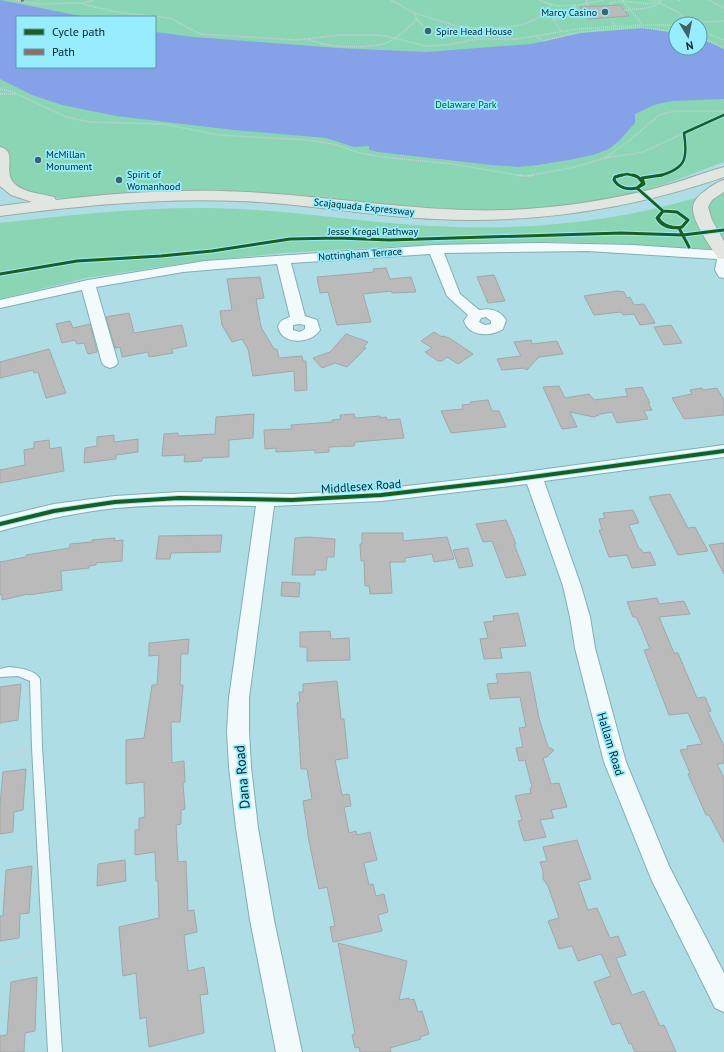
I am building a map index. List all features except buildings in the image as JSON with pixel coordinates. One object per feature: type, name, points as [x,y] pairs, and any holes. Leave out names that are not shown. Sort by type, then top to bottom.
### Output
[{"type":"highway","points":[[0,151],[2,153],[2,177],[6,184],[15,190],[26,196],[42,200],[91,201]]},
{"type":"highway","name":"Scajaquada Expressway","points":[[0,211],[144,196],[239,196],[290,199],[429,214],[517,214],[576,209],[632,200],[681,187],[724,172]]},
{"type":"highway","points":[[724,183],[701,203],[699,209],[703,220],[724,255]]},
{"type":"highway","name":"Scajaquada Expressway","points":[[0,219],[97,208],[189,203],[254,204],[434,222],[490,223],[538,221],[578,217],[635,208],[687,195],[724,183]]},
{"type":"street","name":"Nottingham Terrace","points":[[0,304],[88,284],[184,268],[283,259],[435,249],[587,248],[671,251],[724,255]]},
{"type":"street","points":[[435,249],[454,296],[476,315]]},
{"type":"street","points":[[724,258],[722,270],[724,274]]},
{"type":"street","points":[[283,259],[298,319]]},
{"type":"street","points":[[88,284],[110,363]]},
{"type":"street","name":"Middlesex Road","points":[[0,524],[54,511],[115,502],[147,499],[337,498],[381,495],[724,451]]},
{"type":"street","name":"Hallam Road","points":[[533,476],[572,586],[580,617],[585,648],[615,762],[660,873],[724,999]]},
{"type":"street","name":"Dana Road","points":[[266,499],[239,698],[238,731],[240,767],[247,828],[262,920],[289,1052]]},
{"type":"lane","points":[[0,673],[8,671],[25,673],[35,679],[39,785],[55,1052]]},
{"type":"path","points":[[14,0],[39,4],[79,4],[152,16]]},
{"type":"path","points":[[79,4],[94,0],[100,7]]},
{"type":"path","points":[[391,0],[415,13],[459,27],[474,35],[478,39]]},
{"type":"path","points":[[540,0],[551,5],[574,5],[604,0]]},
{"type":"path","points":[[586,0],[589,7]]},
{"type":"path","points":[[607,0],[612,5]]},
{"type":"path","points":[[653,0],[661,2],[678,12],[681,16]]},
{"type":"path","points":[[709,0],[724,8]]},
{"type":"path","points":[[610,3],[622,1],[649,4],[661,2]]},
{"type":"path","points":[[622,1],[644,28]]},
{"type":"path","points":[[624,10],[656,7],[661,2]]},
{"type":"path","points":[[459,27],[488,28],[514,26],[532,22],[543,16],[551,5]]},
{"type":"path","points":[[561,31],[553,19],[560,19],[558,17],[578,13],[574,5]]},
{"type":"path","points":[[415,13],[416,17],[426,29]]},
{"type":"path","points":[[156,16],[170,18],[200,34],[258,36],[284,40],[347,35],[387,36],[414,44],[436,46],[478,39],[518,39],[561,31],[642,25],[668,25]]},
{"type":"path","points":[[308,38],[316,43],[368,45],[383,43],[395,38],[407,29],[416,20],[416,17]]},
{"type":"path","points":[[708,22],[724,21]]},
{"type":"path","points":[[612,22],[618,29]]},
{"type":"path","points":[[474,35],[479,31],[488,28]]},
{"type":"path","points":[[536,35],[543,40],[579,32],[618,29],[644,28],[668,31]]},
{"type":"path","points":[[708,34],[724,40]]},
{"type":"path","points":[[708,41],[724,48]]},
{"type":"path","points":[[0,89],[20,95],[66,116],[90,122],[164,124],[218,135],[307,140],[333,144],[373,155],[452,164],[526,176],[575,167],[605,158],[643,152],[675,136],[685,136],[691,129]]},
{"type":"path","points":[[0,94],[20,95]]},
{"type":"path","points":[[605,158],[659,115],[675,111],[724,111]]},
{"type":"path","points":[[0,757],[8,756],[23,749]]},
{"type":"path","points":[[0,853],[28,842]]},
{"type":"path","points":[[0,963],[3,960],[36,953]]},
{"type":"path","points":[[0,1009],[9,1008]]},
{"type":"green space","name":"Delaware Park","points":[[0,0],[724,0],[724,162],[663,185],[615,198],[544,208],[447,210],[261,193],[52,198],[23,191],[8,178],[3,150],[0,147]]},
{"type":"green space","points":[[724,194],[724,250],[557,242],[422,245],[283,253],[193,262],[86,278],[0,299],[0,223],[79,214],[132,210],[212,208],[294,213],[376,222],[431,226],[532,226],[600,219],[666,206],[702,196]]},
{"type":"water","points":[[0,0],[81,16],[16,16],[16,68],[156,68],[156,32],[194,37],[338,48],[426,52],[531,44],[581,33],[644,28],[668,32],[668,56],[708,56],[708,42],[724,49],[724,99],[672,101],[654,105],[635,114],[635,123],[620,140],[609,149],[593,155],[569,160],[519,167],[378,152],[369,150],[369,146],[354,147],[326,138],[233,130],[116,116],[62,105],[32,95],[0,79]]},
{"type":"cycle path","points":[[689,247],[679,228],[672,228],[663,225],[657,218],[659,214],[663,212],[667,211],[677,212],[685,217],[688,220],[682,227],[678,228],[673,228],[668,226],[664,224],[658,218],[660,214],[664,212],[637,188],[643,183],[641,179],[635,175],[623,174],[615,177],[614,180],[619,186],[632,189],[637,188],[641,187],[644,184],[642,178],[653,177],[678,168],[686,156],[684,133],[724,115]]},
{"type":"cycle path","name":"Jesse Kregal Pathway","points":[[0,274],[77,261],[161,256],[212,251],[290,239],[338,238],[389,240],[621,233],[683,235],[724,230]]},
{"type":"cycle path","points":[[0,524],[54,511],[115,502],[179,498],[292,500],[381,495],[502,481],[724,451]]},
{"type":"place","name":"Marcy Casino","points":[[605,12]]},
{"type":"place","name":"Spire Head House","points":[[428,31]]},
{"type":"place","name":"McMillan Monument","points":[[38,160]]},
{"type":"place","name":"Spirit of Womanhood","points":[[119,180]]}]
